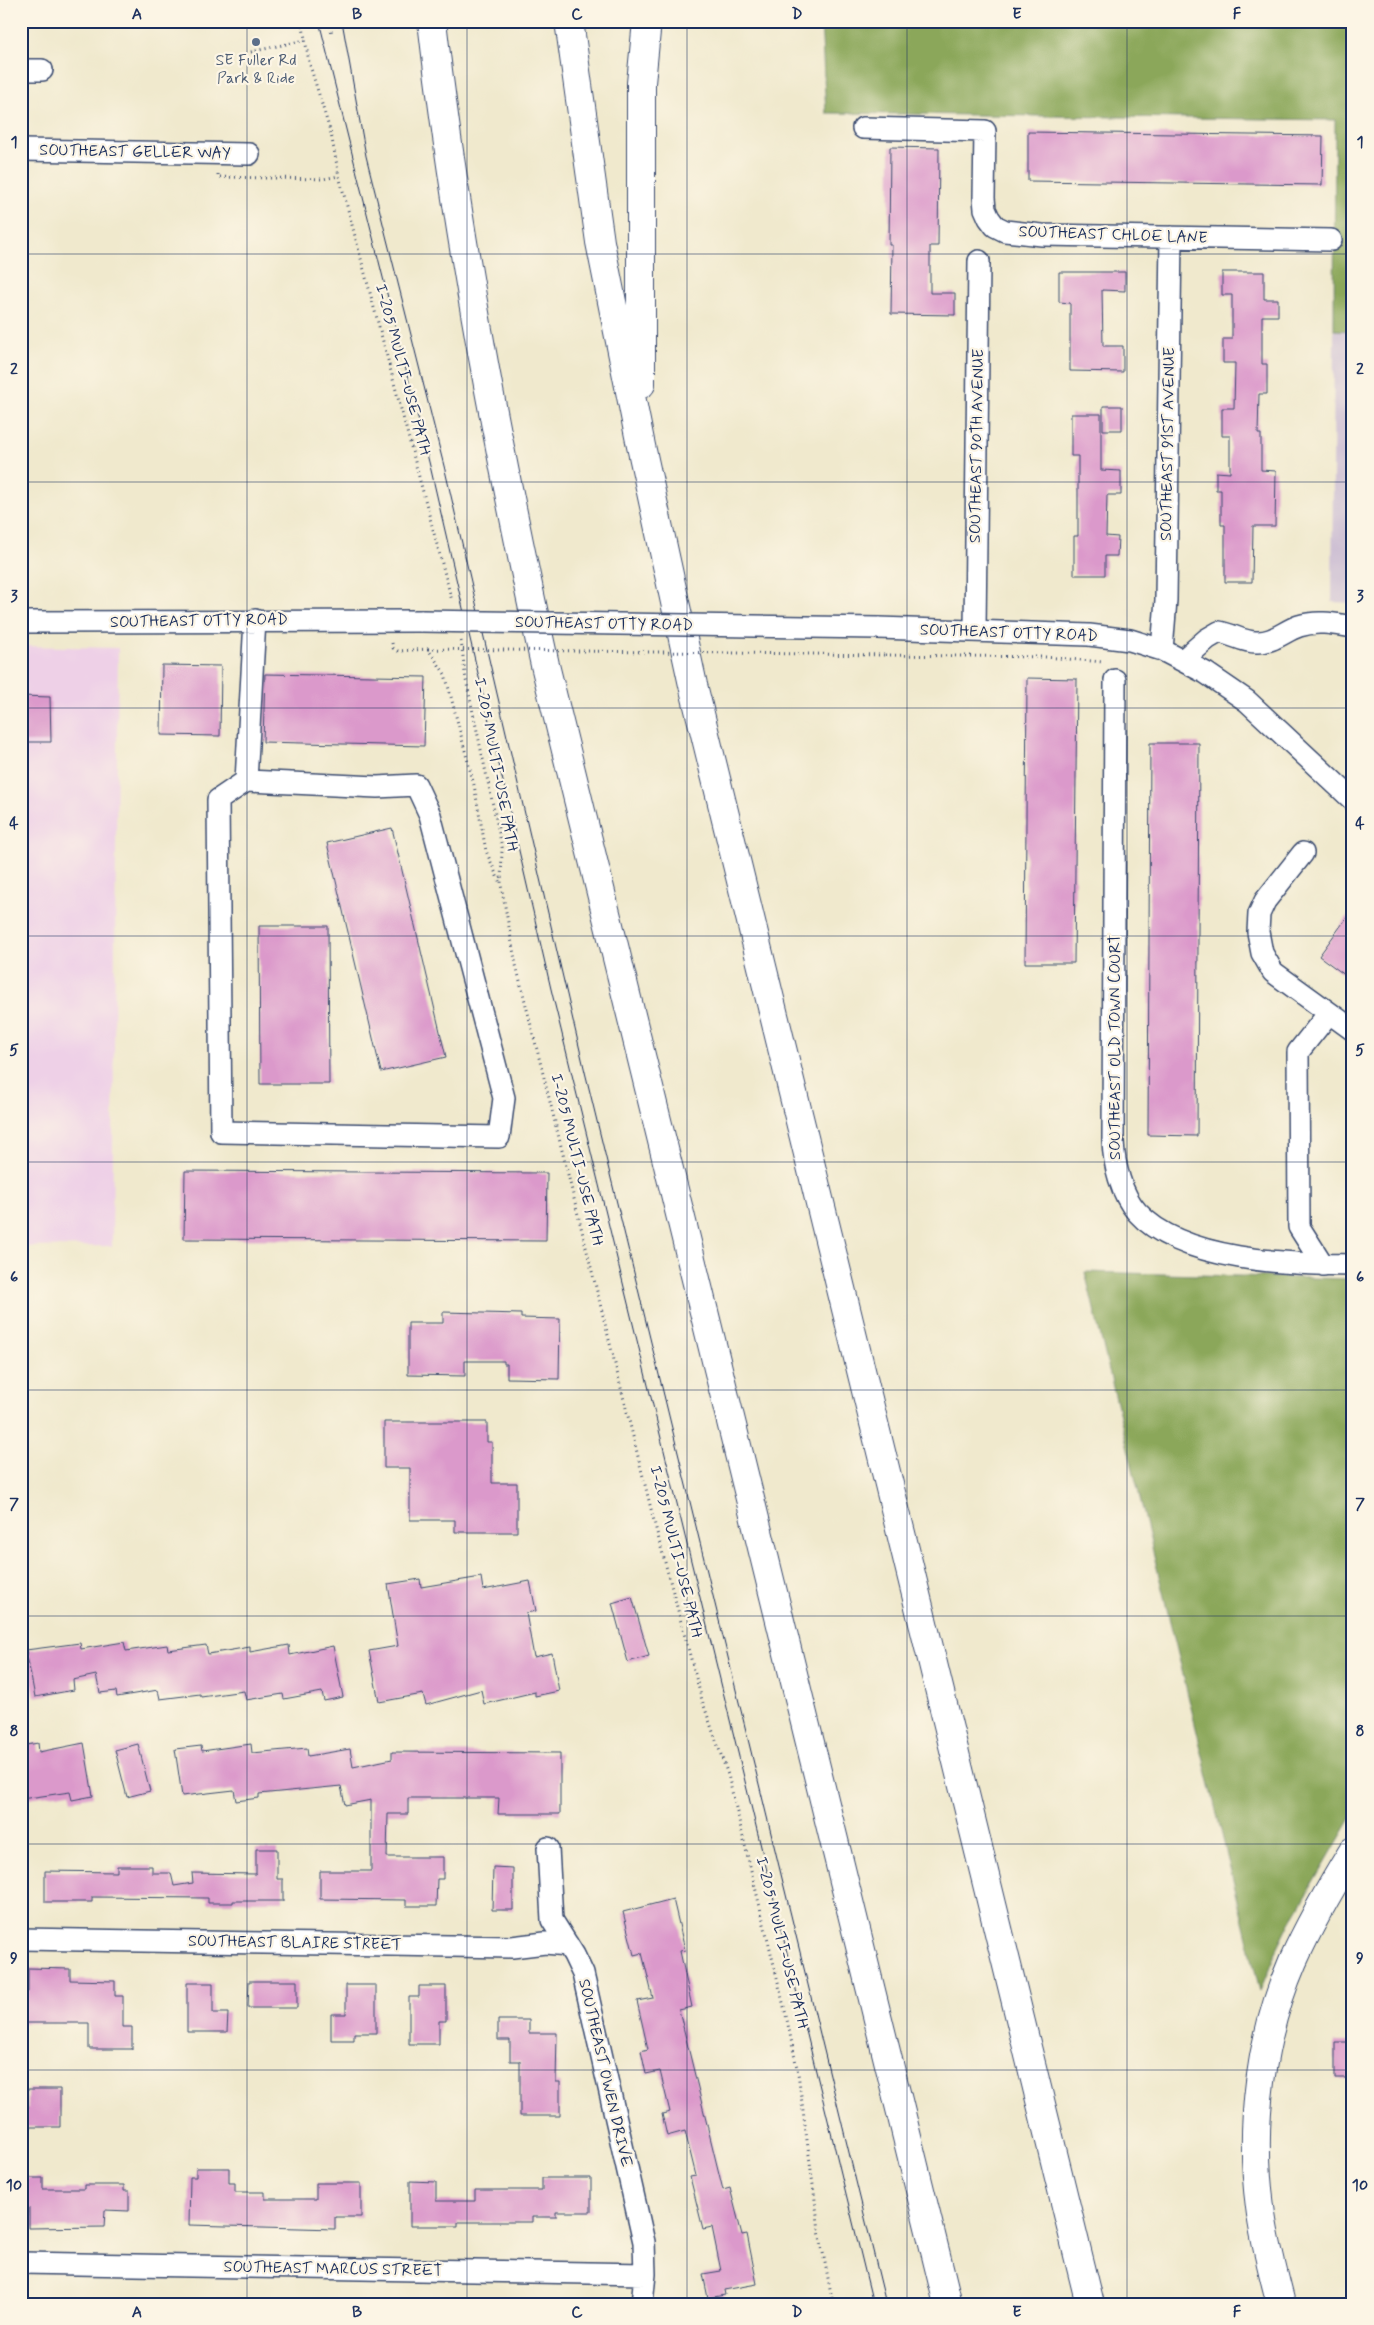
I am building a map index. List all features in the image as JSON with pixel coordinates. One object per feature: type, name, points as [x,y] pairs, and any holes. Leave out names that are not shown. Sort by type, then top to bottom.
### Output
[{"type":"main road","points":[[569,21],[600,242],[641,446],[693,685],[1090,2304]]},
{"type":"main road","points":[[641,446],[641,83],[647,21]]},
{"type":"main road","points":[[432,22],[471,289],[515,527],[545,665],[948,2304]]},
{"type":"main road","points":[[1280,2304],[1263,2227],[1257,2171],[1257,2112],[1263,2069],[1275,2011],[1293,1962],[1320,1906],[1353,1851]]},
{"type":"street","name":"SOUTHEAST CHLOE LANE","points":[[863,128],[985,131],[984,209],[995,226],[1005,231],[1042,235],[1331,240]]},
{"type":"street","name":"SOUTHEAST GELLER WAY","points":[[21,150],[249,154]]},
{"type":"street","name":"SOUTHEAST 91ST AVENUE","points":[[1162,650],[1166,600],[1171,237]]},
{"type":"street","name":"SOUTHEAST 90TH AVENUE","points":[[975,631],[979,261]]},
{"type":"street","points":[[246,781],[254,620]]},
{"type":"street","name":"SOUTHEAST OTTY ROAD","points":[[21,622],[422,621],[878,628],[1116,638],[1162,650],[1183,660],[1247,700],[1353,800]]},
{"type":"street","points":[[1183,660],[1206,639],[1219,632],[1242,640],[1257,642],[1273,640],[1299,626],[1313,623],[1328,622],[1353,628]]},
{"type":"street","name":"SOUTHEAST OLD TOWN COURT","points":[[1111,672],[1112,1141],[1114,1161],[1124,1190],[1138,1212],[1162,1231],[1192,1245],[1260,1260],[1324,1265],[1353,1265]]},
{"type":"street","points":[[246,781],[377,787],[416,785],[430,815],[504,1098],[499,1137],[221,1132],[218,800],[246,781]]},
{"type":"street","points":[[1302,853],[1265,901],[1259,914],[1258,932],[1262,952],[1273,972],[1353,1030]]},
{"type":"street","points":[[1324,1265],[1298,1227],[1298,1052],[1329,1013]]},
{"type":"street","name":"SOUTHEAST OWEN DRIVE","points":[[548,1848],[552,1920],[583,1974],[644,2242],[645,2274],[642,2304]]},
{"type":"street","name":"SOUTHEAST BLAIRE STREET","points":[[21,1939],[512,1947],[545,1943],[568,1945]]},
{"type":"street","name":"SOUTHEAST MARCUS STREET","points":[[21,2263],[645,2274]]},
{"type":"path","name":"I-205 MULTI-USE PATH","points":[[302,21],[339,176],[453,604]]},
{"type":"path","points":[[329,21],[332,34]]},
{"type":"path","points":[[246,53],[305,40]]},
{"type":"path","points":[[219,153],[218,177],[323,179],[339,176]]},
{"type":"path","name":"I-205 MULTI-USE PATH","points":[[460,638],[466,680],[502,847],[501,884],[516,965],[653,1516],[702,1700],[728,1775],[786,2015],[798,2073],[820,2237],[832,2304]]},
{"type":"path","name":"SOUTHEAST OTTY ROAD","points":[[501,884],[486,851],[474,785],[444,674],[428,649],[1053,658],[1111,672]]},
{"type":"shaded area","points":[[1334,330],[1353,331],[1353,603],[1332,602]]},
{"type":"shaded area","points":[[21,646],[118,648],[112,1246],[21,1247]]},
{"type":"green space","points":[[821,21],[1353,21],[1353,331],[1334,330],[1335,120],[826,113]]},
{"type":"green space","points":[[1085,1272],[1353,1279],[1353,1815],[1290,1923],[1260,1991]]},
{"type":"building","points":[[1028,132],[1323,136],[1322,185],[1028,181]]},
{"type":"building","points":[[890,147],[939,148],[938,246],[930,246],[930,293],[955,293],[955,315],[891,314],[892,245],[889,245]]},
{"type":"building","points":[[1059,272],[1125,272],[1125,291],[1102,290],[1103,346],[1123,346],[1123,372],[1070,371],[1070,303],[1059,302]]},
{"type":"building","points":[[1222,272],[1264,272],[1264,299],[1278,299],[1278,316],[1262,316],[1262,364],[1267,364],[1267,394],[1259,394],[1258,434],[1261,434],[1261,470],[1276,471],[1275,526],[1253,526],[1252,582],[1225,582],[1225,525],[1221,525],[1221,490],[1216,490],[1216,472],[1230,473],[1230,436],[1222,436],[1222,408],[1234,408],[1235,363],[1223,363],[1223,339],[1232,339],[1232,295],[1222,295]]},
{"type":"building","points":[[1103,406],[1122,406],[1122,430],[1103,430]]},
{"type":"building","points":[[1071,414],[1101,414],[1101,470],[1121,471],[1121,495],[1107,495],[1106,536],[1118,537],[1117,556],[1105,556],[1105,575],[1074,575],[1074,536],[1078,536],[1078,456],[1071,456]]},
{"type":"building","points":[[162,665],[221,666],[220,736],[161,735]]},
{"type":"building","points":[[265,674],[426,677],[424,746],[263,742]]},
{"type":"building","points":[[1027,678],[1077,679],[1074,963],[1025,963]]},
{"type":"building","points":[[21,696],[50,697],[51,742],[21,742]]},
{"type":"building","points":[[1150,743],[1199,743],[1197,1136],[1148,1135]]},
{"type":"building","points":[[392,828],[446,1057],[381,1072],[327,843]]},
{"type":"building","points":[[1353,909],[1353,981],[1319,956]]},
{"type":"building","points":[[259,926],[328,926],[329,1084],[260,1084]]},
{"type":"building","points":[[185,1171],[547,1173],[546,1241],[184,1239]]},
{"type":"building","points":[[443,1312],[521,1314],[521,1318],[560,1319],[559,1379],[507,1378],[507,1364],[504,1364],[504,1361],[465,1361],[465,1376],[408,1375],[408,1323],[443,1323]]},
{"type":"building","points":[[384,1422],[487,1422],[487,1442],[492,1442],[492,1483],[517,1483],[517,1532],[455,1532],[455,1520],[410,1520],[410,1468],[384,1468]]},
{"type":"building","points":[[481,1577],[483,1590],[530,1581],[536,1611],[526,1613],[534,1657],[552,1653],[559,1691],[535,1696],[535,1692],[484,1704],[481,1690],[426,1705],[423,1694],[379,1702],[369,1651],[398,1646],[388,1584],[420,1579],[421,1587]]},
{"type":"building","points":[[632,1597],[649,1656],[628,1662],[612,1603]]},
{"type":"building","points":[[124,1642],[126,1651],[167,1645],[168,1650],[206,1645],[208,1654],[250,1647],[250,1652],[289,1645],[290,1655],[333,1646],[343,1697],[324,1701],[322,1692],[284,1699],[283,1694],[246,1700],[244,1691],[201,1697],[200,1694],[160,1699],[158,1690],[117,1697],[116,1691],[100,1693],[96,1675],[73,1680],[74,1690],[35,1697],[26,1650],[80,1643],[81,1649]]},
{"type":"building","points":[[38,1743],[39,1752],[84,1743],[93,1796],[72,1800],[70,1792],[21,1799],[21,1746]]},
{"type":"building","points":[[138,1744],[150,1791],[127,1797],[115,1750]]},
{"type":"building","points":[[251,1744],[252,1753],[307,1748],[308,1756],[350,1749],[353,1767],[392,1759],[392,1752],[560,1753],[560,1814],[498,1814],[499,1798],[408,1798],[408,1814],[388,1814],[387,1857],[443,1857],[443,1879],[437,1879],[436,1906],[406,1906],[406,1900],[320,1899],[320,1871],[371,1871],[371,1800],[345,1805],[341,1786],[259,1794],[259,1798],[236,1801],[234,1790],[182,1796],[175,1749],[201,1746],[202,1751]]},
{"type":"building","points":[[256,1849],[277,1849],[277,1879],[283,1879],[283,1901],[208,1903],[208,1898],[92,1897],[92,1902],[45,1902],[45,1871],[117,1872],[117,1866],[152,1866],[152,1873],[171,1873],[174,1886],[193,1883],[192,1873],[256,1874]]},
{"type":"building","points":[[493,1867],[513,1868],[513,1910],[492,1910]]},
{"type":"building","points":[[673,1899],[685,1950],[680,1951],[692,2007],[679,2010],[723,2190],[730,2188],[742,2235],[747,2234],[757,2284],[724,2290],[725,2295],[708,2298],[703,2274],[721,2271],[712,2227],[703,2229],[690,2177],[696,2176],[685,2131],[667,2136],[662,2114],[670,2112],[660,2071],[646,2074],[641,2051],[648,2049],[637,2001],[653,1998],[642,1953],[634,1955],[623,1912]]},
{"type":"building","points":[[28,1968],[70,1969],[70,1980],[115,1981],[115,1996],[123,1996],[123,2027],[132,2027],[132,2049],[89,2049],[89,2023],[21,2023],[21,1992],[28,1992]]},
{"type":"building","points":[[249,1981],[297,1981],[297,2008],[248,2008]]},
{"type":"building","points":[[187,1983],[213,1983],[213,2013],[228,2013],[227,2032],[187,2032]]},
{"type":"building","points":[[346,1985],[376,1985],[376,2033],[354,2033],[354,2040],[331,2040],[331,2014],[346,2014]]},
{"type":"building","points":[[419,1986],[446,1986],[446,2021],[439,2021],[439,2044],[409,2044],[409,1997],[419,1997]]},
{"type":"building","points":[[498,2020],[529,2020],[529,2033],[557,2033],[556,2082],[560,2082],[560,2116],[520,2116],[520,2061],[510,2061],[510,2040],[498,2040]]},
{"type":"building","points":[[1335,2042],[1353,2042],[1353,2078],[1335,2078]]},
{"type":"building","points":[[28,2089],[60,2089],[60,2127],[21,2127],[21,2108],[28,2108]]},
{"type":"building","points":[[196,2168],[229,2168],[229,2183],[235,2183],[235,2192],[265,2192],[265,2199],[316,2199],[316,2183],[361,2183],[361,2217],[335,2217],[335,2229],[189,2225],[190,2177],[196,2177]]},
{"type":"building","points":[[21,2178],[43,2178],[43,2189],[84,2189],[84,2185],[124,2185],[124,2191],[129,2191],[129,2211],[105,2210],[104,2227],[29,2228],[29,2208],[21,2208]]},
{"type":"building","points":[[542,2178],[591,2178],[591,2212],[556,2212],[556,2217],[532,2217],[532,2222],[458,2222],[458,2226],[410,2226],[410,2181],[436,2182],[436,2201],[475,2201],[475,2190],[542,2190]]},
{"type":"tram line","points":[[319,21],[431,470],[551,989],[873,2304]]},
{"type":"tram line","points":[[342,21],[366,156],[445,470],[585,1072],[886,2304]]},
{"type":"place","name":"SE Fuller Rd Park & Ride","points":[[256,42]]}]
